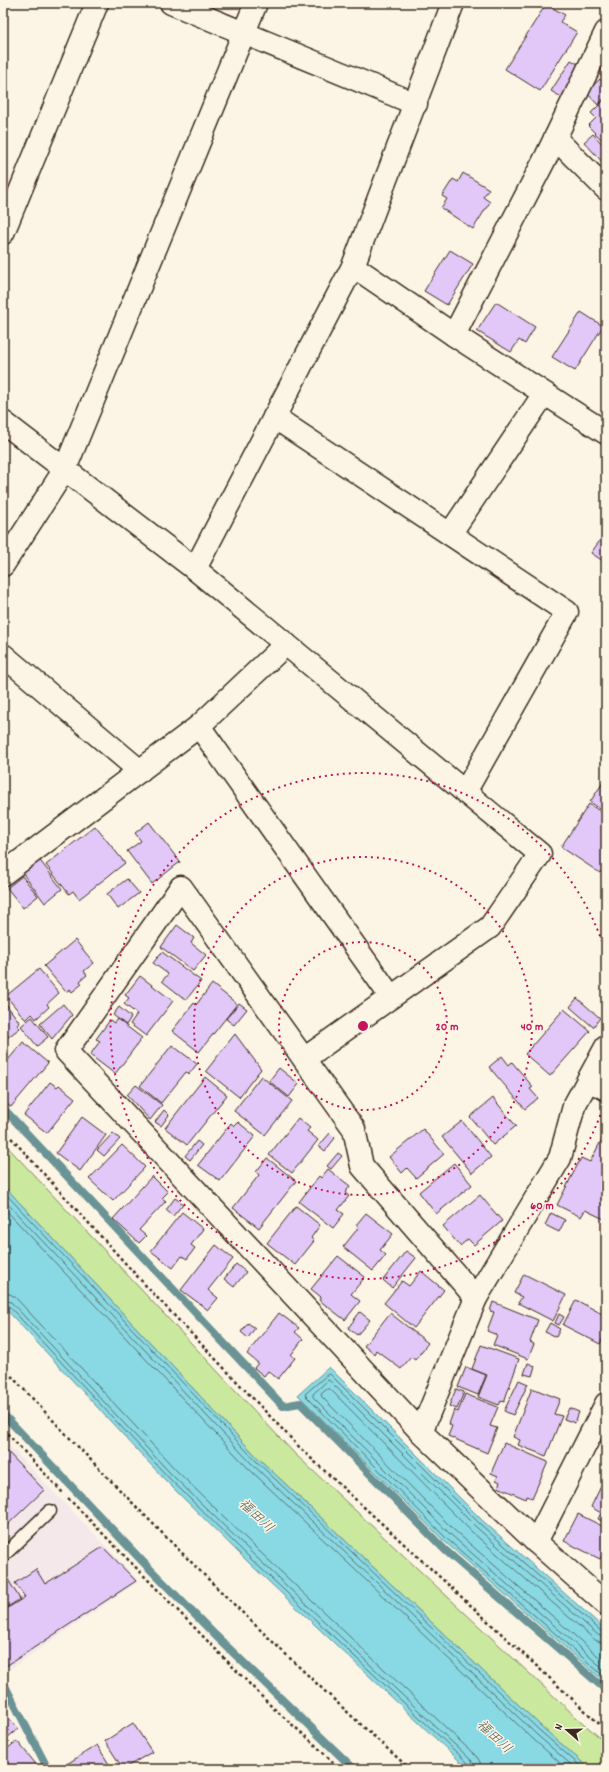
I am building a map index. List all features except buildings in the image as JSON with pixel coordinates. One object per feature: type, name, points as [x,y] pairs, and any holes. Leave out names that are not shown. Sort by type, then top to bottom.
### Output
[{"type":"street","points":[[3,233],[97,3]]},
{"type":"street","points":[[171,3],[416,104]]},
{"type":"street","points":[[3,565],[65,469],[256,3]]},
{"type":"street","points":[[195,569],[353,266],[416,104],[453,3]]},
{"type":"street","points":[[454,336],[555,138],[606,32]]},
{"type":"street","points":[[555,138],[606,189]]},
{"type":"street","points":[[353,266],[454,336],[606,433]]},
{"type":"street","points":[[450,534],[544,394]]},
{"type":"street","points":[[274,417],[567,612],[466,792]]},
{"type":"street","points":[[3,422],[195,569],[540,854],[490,927],[304,1059]]},
{"type":"street","points":[[3,874],[199,726],[286,644]]},
{"type":"street","points":[[3,655],[140,771]]},
{"type":"street","points":[[199,726],[391,997]]},
{"type":"street","points":[[476,1298],[362,1166],[354,1129],[180,887],[66,1051],[421,1432],[536,1542],[606,1604]]},
{"type":"street","points":[[421,1432],[476,1298],[560,1158],[574,1106],[597,1084],[606,1047]]},
{"type":"street","points":[[536,1542],[606,1404]]},
{"type":"lane","points":[[3,1556],[50,1511]]},
{"type":"path","points":[[3,1129],[152,1293],[303,1451],[606,1730]]},
{"type":"path","points":[[3,1366],[83,1453],[219,1591],[410,1769]]},
{"type":"path","points":[[3,1429],[106,1538],[272,1707],[340,1769]]},
{"type":"shaded area","points":[[3,1439],[139,1581],[3,1674]]},
{"type":"green space","points":[[3,1142],[294,1453],[575,1716],[606,1743],[606,1769],[590,1769],[543,1728],[257,1457],[3,1185]]},
{"type":"water","name":"福田川","points":[[3,1185],[257,1457],[543,1728],[590,1769],[468,1769],[248,1562],[166,1481],[3,1306]]},
{"type":"water","points":[[329,1367],[483,1521],[606,1630],[606,1683],[444,1541],[298,1395]]},
{"type":"waterway","points":[[3,1108],[283,1406],[300,1403],[445,1550],[606,1690]]},
{"type":"waterway","points":[[3,1414],[144,1563],[215,1635],[354,1769]]},
{"type":"waterway","points":[[3,1682],[48,1769]]}]
